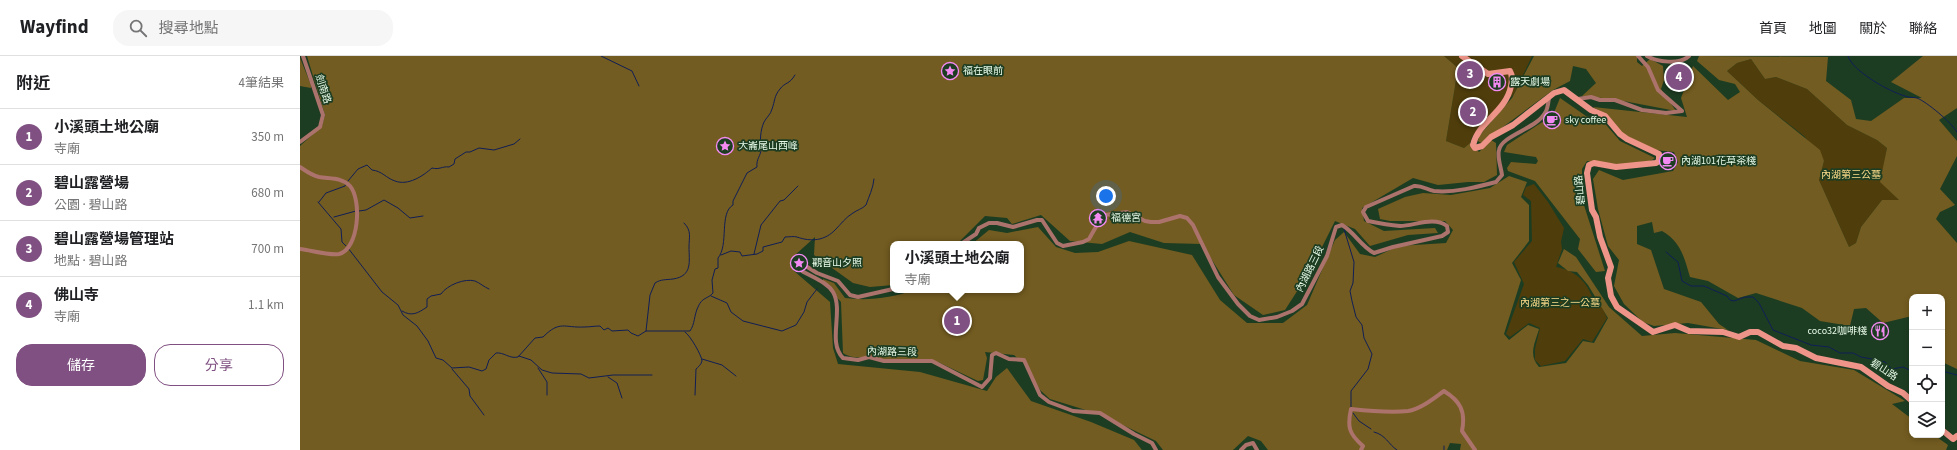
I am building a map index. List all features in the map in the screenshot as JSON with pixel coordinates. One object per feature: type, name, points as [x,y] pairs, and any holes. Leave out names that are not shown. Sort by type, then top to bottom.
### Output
[{"type":"street","name":"劍南路","points":[[300,142],[320,127],[323,116],[303,56]]},
{"type":"street","name":"碧山路","points":[[1462,56],[1483,72],[1492,74],[1510,71],[1512,76],[1510,92],[1506,102],[1479,132],[1473,145],[1475,148],[1482,146],[1491,137],[1513,125],[1558,91],[1564,90],[1591,110],[1605,116],[1620,134],[1633,142],[1657,152],[1660,156],[1660,161],[1656,163],[1616,167],[1594,163],[1589,165],[1587,173],[1592,210],[1596,217],[1600,237],[1611,267],[1608,278],[1611,296],[1617,307],[1653,332],[1674,325],[1689,331],[1723,332],[1739,336],[1750,332],[1758,332],[1783,346],[1796,348],[1808,355],[1862,367],[1888,386],[1903,393],[1909,398]]},
{"type":"street","points":[[1578,100],[1591,97],[1600,100],[1615,100],[1642,110],[1666,113],[1682,111],[1658,90],[1648,67],[1638,56]]},
{"type":"street","points":[[1647,56],[1674,62],[1689,56]]},
{"type":"street","name":"內湖路三段","points":[[966,241],[976,234],[979,228],[989,223],[997,223],[1013,227],[1036,220],[1042,220],[1057,243],[1063,246],[1083,242],[1089,239],[1100,218],[1105,215],[1127,212],[1145,221],[1151,222],[1159,222],[1180,216],[1187,218],[1193,225],[1218,277],[1238,304],[1254,319],[1264,320],[1278,317],[1292,311],[1302,304],[1327,256],[1336,227],[1342,226],[1351,231],[1366,249],[1374,253],[1393,247],[1442,236],[1448,232],[1447,226],[1443,223],[1427,222],[1400,226],[1368,221],[1363,212],[1366,207],[1414,186],[1421,185],[1434,191],[1481,186],[1496,182],[1502,175],[1498,152],[1500,146],[1510,138],[1536,124],[1546,112],[1550,98]]},
{"type":"street","points":[[300,167],[308,173],[319,177],[343,180],[350,186],[358,207],[355,231],[348,248],[340,254],[333,255],[300,249]]},
{"type":"street","name":"內湖路三段","points":[[890,290],[858,297],[850,295],[838,281],[817,273],[804,265],[800,268],[802,271],[825,284],[833,292],[837,318],[838,349],[843,358],[858,360],[869,357],[884,361],[932,361],[982,387],[990,378],[992,355],[996,353],[1009,359],[1024,360],[1040,395],[1049,402],[1073,411],[1100,413],[1152,443],[1156,450]]},
{"type":"street","points":[[1360,450],[1363,446],[1353,437],[1348,422],[1351,409],[1374,411],[1409,410],[1431,400],[1444,391],[1457,399],[1464,419],[1462,431],[1475,450]]},
{"type":"street","points":[[1945,432],[1955,437]]},
{"type":"street","points":[[1241,450],[1246,445],[1253,443],[1257,450]]},
{"type":"green space","points":[[1444,56],[1532,56],[1514,94],[1481,127],[1472,137],[1470,143],[1464,148],[1446,141],[1458,68]]},
{"type":"green space","name":"內湖第三公墓","points":[[1751,59],[1765,79],[1776,77],[1807,89],[1847,125],[1877,140],[1887,148],[1881,182],[1899,200],[1882,200],[1861,227],[1856,243],[1849,247],[1819,180],[1824,161],[1804,136],[1758,100],[1727,71],[1737,63]]},
{"type":"green space","name":"內湖第三之一公墓","points":[[1534,184],[1548,202],[1564,228],[1561,242],[1562,249],[1556,267],[1571,272],[1582,280],[1593,298],[1595,305],[1602,307],[1607,318],[1592,342],[1583,339],[1565,361],[1541,366],[1535,360],[1535,349],[1540,328],[1529,323],[1510,337],[1506,334],[1524,284],[1514,262],[1532,241],[1531,201],[1523,195],[1526,187]]},
{"type":"shaded area","points":[[307,56],[1444,56],[1458,68],[1446,141],[1464,148],[1470,143],[1479,152],[1491,140],[1496,143],[1497,175],[1484,182],[1438,185],[1413,178],[1362,208],[1364,221],[1384,231],[1435,228],[1438,233],[1408,235],[1370,246],[1355,229],[1335,221],[1310,271],[1285,310],[1263,315],[1234,295],[1202,244],[1164,243],[1130,232],[1102,244],[1070,241],[1041,215],[1012,224],[1007,218],[985,216],[960,241],[890,241],[890,285],[870,287],[853,283],[814,255],[815,237],[794,256],[794,271],[830,302],[833,348],[838,364],[920,372],[987,391],[996,377],[1007,368],[1031,401],[1091,422],[1134,440],[1142,450],[300,450],[300,146],[322,126],[325,115]]},
{"type":"shaded area","points":[[1534,56],[1637,56],[1637,62],[1642,66],[1650,59],[1663,66],[1664,80],[1661,89],[1676,111],[1613,99],[1582,96],[1596,83],[1586,69],[1573,66],[1570,81],[1553,90],[1481,143],[1478,141],[1479,136],[1512,98]]},
{"type":"shaded area","points":[[1699,56],[1828,57],[1826,81],[1851,100],[1856,119],[1871,121],[1904,98],[1922,98],[1891,82],[1923,56],[1957,56],[1957,108],[1939,120],[1957,141],[1957,156],[1940,189],[1955,205],[1940,212],[1936,219],[1957,243],[1957,369],[1945,363],[1945,294],[1909,294],[1909,317],[1883,323],[1866,308],[1854,309],[1850,326],[1820,321],[1802,308],[1756,293],[1738,298],[1708,281],[1690,277],[1684,257],[1678,245],[1662,231],[1654,233],[1652,222],[1637,226],[1637,244],[1651,250],[1664,289],[1701,302],[1719,324],[1728,330],[1688,323],[1654,326],[1643,322],[1624,304],[1614,286],[1619,260],[1608,246],[1598,209],[1593,179],[1599,170],[1623,180],[1673,171],[1678,162],[1674,152],[1655,150],[1619,132],[1607,115],[1593,107],[1687,117],[1681,98],[1693,66],[1728,100],[1740,92],[1735,84],[1719,80],[1697,61]],"holes":[[[1751,59],[1765,79],[1776,77],[1807,89],[1847,125],[1877,140],[1887,148],[1880,182],[1899,200],[1882,200],[1861,227],[1856,243],[1849,247],[1819,180],[1824,161],[1820,150],[1758,100],[1727,71],[1737,63]]]},
{"type":"shaded area","points":[[300,58],[311,85],[311,88],[300,86]]},
{"type":"shaded area","points":[[1560,98],[1586,116],[1601,119],[1620,141],[1655,158],[1649,161],[1632,164],[1613,164],[1587,161],[1582,169],[1582,199],[1605,271],[1596,272],[1578,249],[1580,239],[1535,181],[1508,171],[1507,168],[1511,162],[1536,164],[1538,161],[1536,157],[1504,152],[1507,145],[1553,115]]},
{"type":"shaded area","points":[[1509,176],[1527,182],[1521,197],[1529,205],[1529,241],[1512,263],[1521,280],[1504,334],[1509,340],[1528,325],[1539,329],[1534,344],[1533,353],[1539,367],[1566,363],[1583,341],[1594,343],[1608,318],[1588,285],[1577,272],[1568,271],[1558,263],[1564,249],[1576,257],[1609,307],[1642,336],[1675,333],[1756,340],[1800,361],[1854,370],[1905,401],[1892,404],[1909,417],[1909,438],[1938,438],[1948,445],[1946,450],[1460,450],[1461,444],[1450,443],[1447,450],[1268,450],[1261,441],[1248,436],[1233,450],[1163,450],[1156,441],[1102,415],[1050,399],[1040,390],[1027,366],[1014,355],[985,352],[987,358],[983,380],[978,381],[938,362],[887,362],[876,358],[848,356],[843,353],[841,302],[823,282],[823,279],[834,283],[845,298],[854,299],[880,298],[904,293],[1024,293],[1024,241],[976,241],[989,230],[1007,233],[1038,227],[1056,247],[1075,253],[1098,252],[1129,241],[1192,255],[1220,300],[1247,323],[1283,323],[1307,305],[1335,240],[1344,232],[1360,254],[1375,257],[1399,246],[1446,243],[1453,230],[1445,221],[1390,221],[1380,219],[1378,209],[1405,197],[1423,193],[1451,195],[1490,188]]},
{"type":"waterway","points":[[601,56],[632,71],[639,86]]},
{"type":"waterway","points":[[1848,56],[1856,68],[1872,80],[1898,94],[1917,98],[1927,104],[1945,118],[1957,132]]},
{"type":"waterway","points":[[348,248],[382,292],[398,305],[403,315],[417,326],[428,341],[436,358],[443,360],[452,368],[469,367],[482,371],[486,369],[489,360],[496,353],[518,357],[535,338],[543,337],[554,328],[562,326],[600,326],[604,330],[608,328],[612,331],[628,330],[638,336],[646,331],[690,331],[700,304],[713,293],[712,280],[715,269],[718,268],[718,258],[723,245],[726,215],[733,205],[733,201],[747,173],[757,167],[757,162],[761,152],[761,136],[764,122],[770,114],[778,92],[795,75]]},
{"type":"waterway","points":[[348,181],[358,169],[367,165],[372,170],[379,172],[395,181],[410,181],[420,177],[432,168],[437,169],[449,167],[454,164],[455,159],[466,152],[479,148],[494,150],[514,144],[520,139]]},
{"type":"waterway","points":[[721,255],[731,251],[740,252],[742,256],[757,254],[763,251],[763,247],[782,242],[785,237],[796,237],[807,240],[823,238],[832,233],[848,217],[866,205],[874,179]]},
{"type":"waterway","points":[[319,202],[326,193],[345,186],[346,184]]},
{"type":"waterway","points":[[754,254],[761,225],[780,201],[784,200],[798,186]]},
{"type":"waterway","points":[[359,211],[366,210],[384,200],[398,208],[410,218],[423,216]]},
{"type":"waterway","points":[[318,202],[341,229],[342,242],[346,246]]},
{"type":"waterway","points":[[334,217],[356,211]]},
{"type":"waterway","points":[[646,331],[650,295],[655,283],[661,280],[679,277],[684,275],[687,271],[689,262],[690,234],[684,223]]},
{"type":"waterway","points":[[1344,229],[1354,262],[1353,283],[1350,291],[1352,301],[1356,317],[1362,325],[1364,338],[1372,354],[1368,369],[1351,391],[1351,407]]},
{"type":"waterway","points":[[1666,252],[1678,262],[1682,281],[1691,286],[1704,286],[1727,296],[1730,300],[1734,301],[1745,297],[1753,297],[1759,303],[1773,330],[1811,345],[1829,347],[1840,353],[1853,353],[1861,357],[1885,362],[1892,369],[1903,367],[1909,370]]},
{"type":"waterway","points":[[402,311],[409,314],[418,312],[427,307],[427,299],[431,296],[441,294],[447,288],[461,281],[475,281],[489,289]]},
{"type":"waterway","points":[[711,296],[727,303],[731,312],[743,321],[782,331],[796,325],[804,312],[807,302],[817,289]]},
{"type":"waterway","points":[[685,332],[690,337],[702,361],[696,369],[695,395]]},
{"type":"waterway","points":[[519,356],[531,360],[542,370],[552,373],[581,374],[589,378],[613,375],[652,375]]},
{"type":"waterway","points":[[702,359],[722,365],[736,376]]},
{"type":"waterway","points":[[538,368],[547,382],[547,395]]},
{"type":"waterway","points":[[452,369],[469,389],[470,396],[484,415]]},
{"type":"waterway","points":[[1945,372],[1957,375]]},
{"type":"waterway","points":[[608,377],[617,383],[622,398]]},
{"type":"waterway","points":[[1353,413],[1359,421],[1371,429]]},
{"type":"waterway","points":[[1374,432],[1384,437],[1397,450]]},
{"type":"place","name":"福在眼前","points":[[950,71]]},
{"type":"place","name":"碧山露營場管理站","points":[[1470,74]]},
{"type":"place","name":"佛山寺","points":[[1679,77]]},
{"type":"place","name":"露天劇場","points":[[1497,82]]},
{"type":"place","name":"碧山露營場","points":[[1473,112]]},
{"type":"place","name":"sky coffee","points":[[1552,120]]},
{"type":"place","name":"大崙尾山西峰","points":[[725,146]]},
{"type":"place","name":"內湖101花草茶棧","points":[[1668,161]]},
{"type":"place","name":"福德宮","points":[[1098,218]]},
{"type":"place","name":"觀音山夕照","points":[[799,263]]},
{"type":"place","name":"小溪頭土地公廟","points":[[957,321]]},
{"type":"place","name":"coco32咖啡棧","points":[[1880,331]]}]
